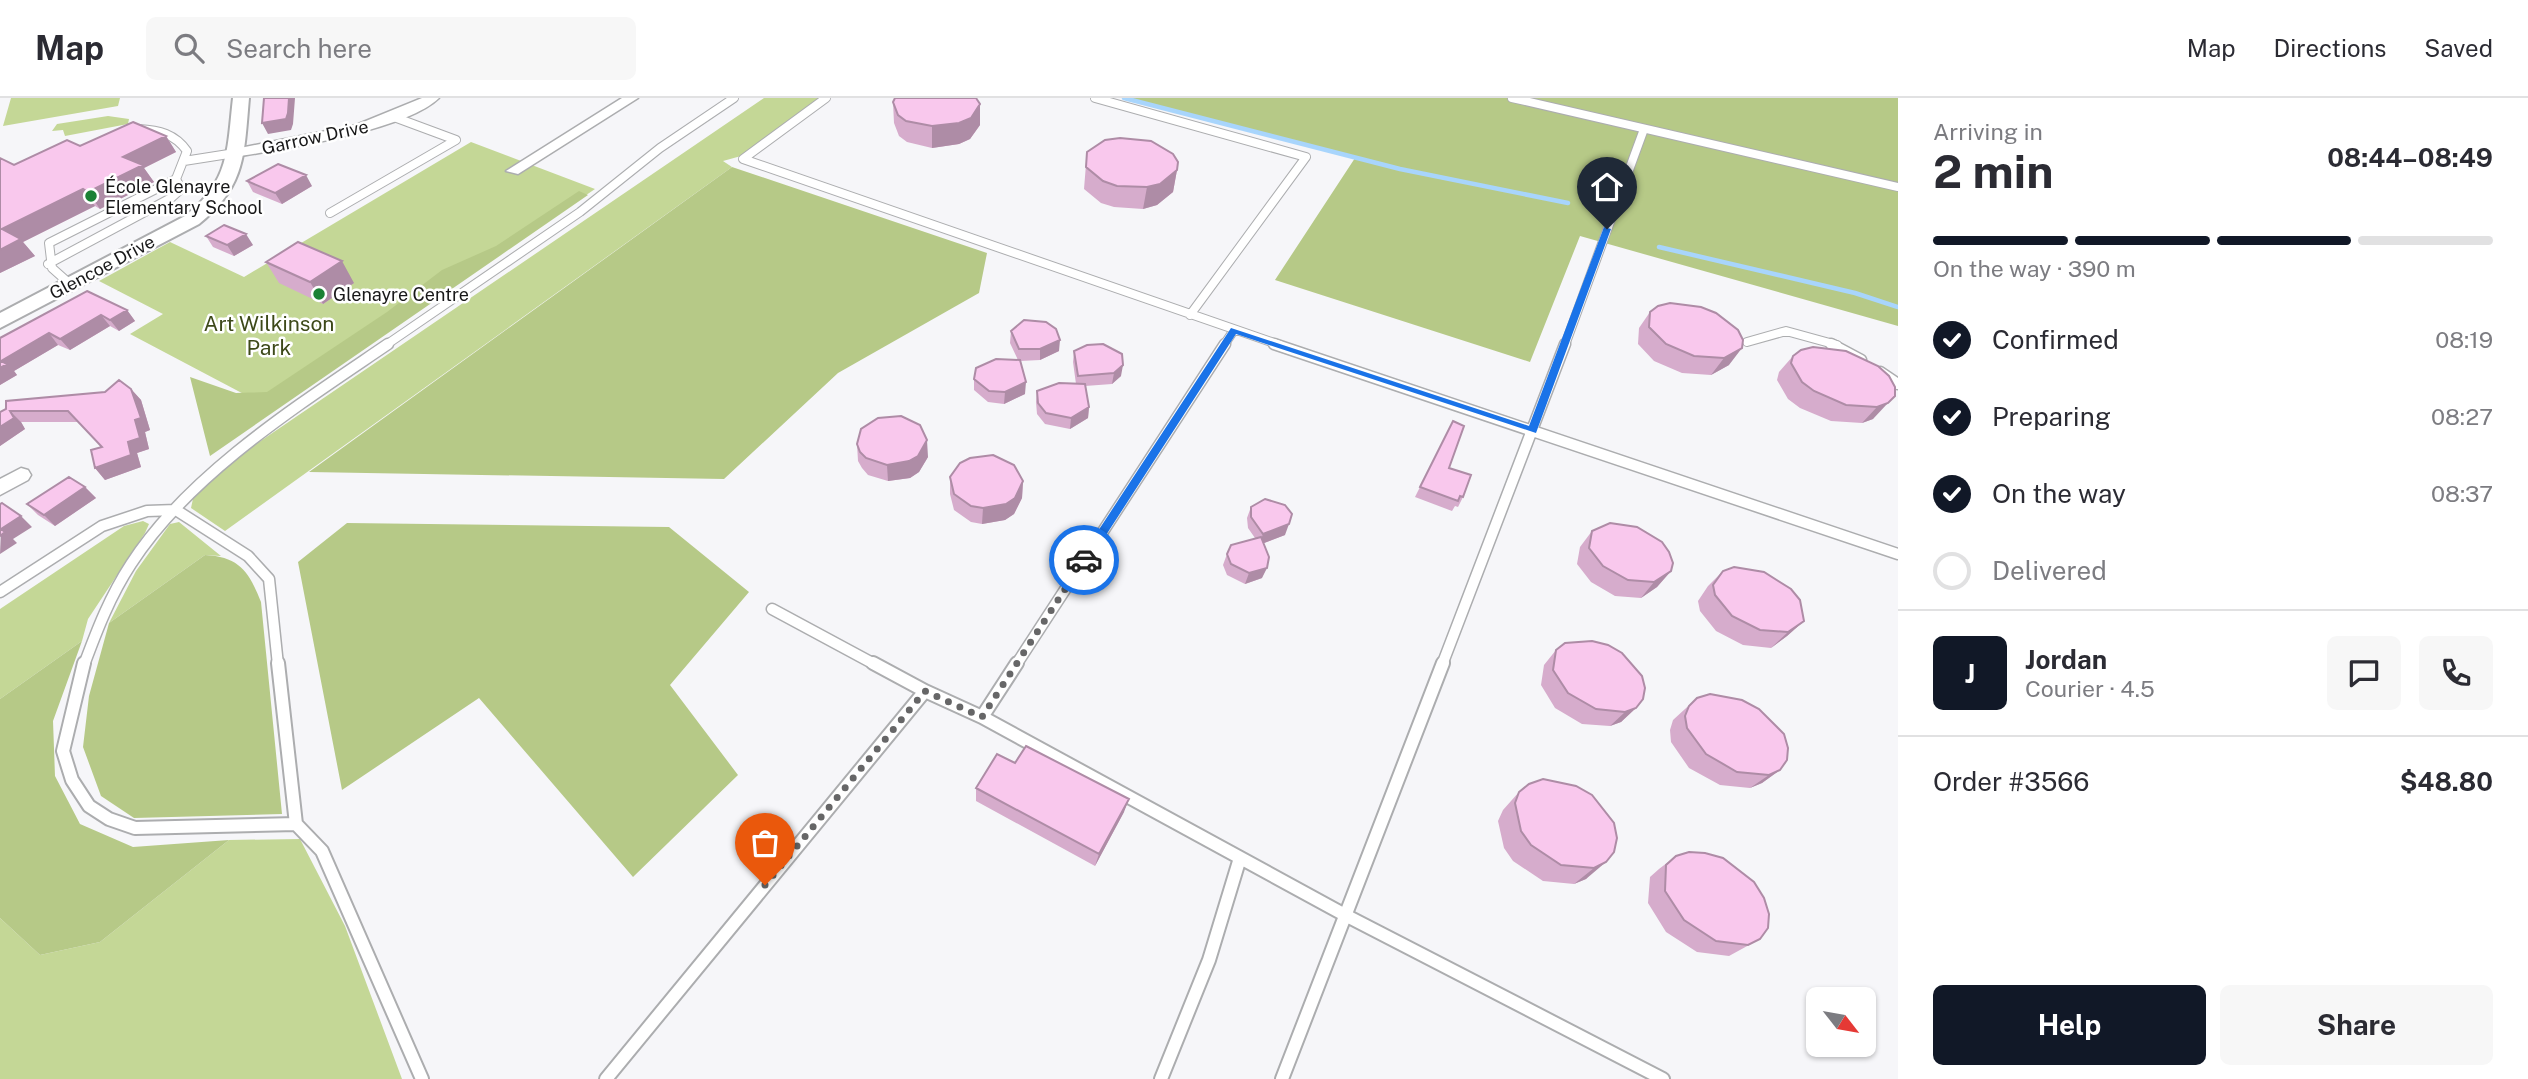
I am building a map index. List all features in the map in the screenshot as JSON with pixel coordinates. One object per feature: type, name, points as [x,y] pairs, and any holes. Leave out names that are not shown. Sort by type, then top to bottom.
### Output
[{"type":"street","name":"Glencoe Drive","points":[[0,321],[208,209],[229,184],[241,98]]},
{"type":"street","name":"Garrow Drive","points":[[235,153],[351,132],[394,117],[432,98]]},
{"type":"street","points":[[513,171],[631,98]]},
{"type":"street","points":[[0,488],[21,475]]},
{"type":"lane","points":[[296,824],[135,828],[109,819],[89,806],[72,780],[64,751],[78,680],[103,612],[131,563],[173,509],[221,465],[321,391],[580,212],[660,148],[734,98]]},
{"type":"lane","points":[[826,98],[743,159],[1190,315],[1898,554]]},
{"type":"lane","points":[[1095,98],[1306,157],[1190,315]]},
{"type":"lane","points":[[1512,98],[1898,187]]},
{"type":"lane","points":[[330,213],[456,140],[394,117]]},
{"type":"lane","points":[[70,284],[62,280],[48,264],[49,243],[176,179],[184,161],[187,150],[181,140],[154,129],[135,129]]},
{"type":"lane","points":[[1282,1079],[1532,430],[1644,129]]},
{"type":"lane","points":[[184,161],[235,153]]},
{"type":"lane","points":[[48,264],[172,198],[181,189],[176,179]]},
{"type":"lane","points":[[982,717],[1234,330]]},
{"type":"lane","points":[[1747,342],[1786,331],[1840,346],[1898,384]]},
{"type":"lane","points":[[0,592],[111,523],[141,513],[173,509],[205,526],[260,565],[269,579],[296,824],[322,851],[422,1079]]},
{"type":"lane","points":[[772,609],[925,691],[982,717],[1345,915],[1663,1079]]},
{"type":"lane","points":[[606,1079],[925,691]]},
{"type":"lane","points":[[1161,1079],[1209,960],[1240,858]]},
{"type":"green space","points":[[11,98],[120,98],[118,106],[3,126]]},
{"type":"green space","points":[[764,98],[821,98],[741,156],[723,161],[732,167],[225,531],[191,508],[194,494],[227,464]]},
{"type":"green space","points":[[1130,98],[1898,98],[1898,326],[1580,236],[1530,362],[1275,280],[1355,158]]},
{"type":"green space","points":[[108,116],[129,119],[128,124],[65,136],[63,130],[52,131],[57,124]]},
{"type":"green space","name":"Art Wilkinson Park","points":[[471,142],[595,189],[272,409],[130,334],[163,314],[99,281],[170,242],[244,277]]},
{"type":"green space","points":[[732,167],[987,253],[979,293],[838,373],[724,479],[309,472]]},
{"type":"green space","points":[[579,191],[588,195],[210,456],[190,377],[236,393],[267,392],[387,312],[442,270],[496,246]]},
{"type":"green space","points":[[143,521],[149,524],[145,533],[88,619],[82,641],[0,699],[0,609],[124,526]]},
{"type":"green space","points":[[179,522],[221,556],[205,555],[109,623],[136,571],[170,524]]},
{"type":"green space","points":[[347,523],[669,527],[749,592],[670,685],[738,775],[633,877],[479,698],[342,790],[298,562]]},
{"type":"green space","points":[[205,555],[227,559],[242,568],[261,602],[282,814],[134,818],[101,796],[83,747],[89,696],[109,623]]},
{"type":"green space","points":[[82,641],[53,721],[55,776],[80,824],[133,847],[229,840],[100,942],[40,955],[0,918],[0,699]]},
{"type":"green space","points":[[300,839],[345,926],[402,1079],[0,1079],[0,918],[40,955],[100,942],[229,840]]},
{"type":"building","points":[[264,98],[289,98],[286,119],[262,123]]},
{"type":"building","points":[[895,98],[976,98],[980,104],[971,118],[959,123],[932,126],[906,121],[898,115],[893,102]]},
{"type":"building","points":[[133,122],[166,136],[123,157],[143,165],[88,192],[83,189],[2,229],[21,239],[0,250],[0,158],[14,165],[67,140],[80,146]]},
{"type":"building","points":[[1120,138],[1151,141],[1173,154],[1178,162],[1177,170],[1160,184],[1147,187],[1117,186],[1103,181],[1086,167],[1087,152],[1105,140]]},
{"type":"building","points":[[278,164],[306,175],[275,193],[247,181]]},
{"type":"building","points":[[224,225],[246,234],[227,245],[206,236]]},
{"type":"building","points":[[298,242],[342,261],[310,282],[266,262]]},
{"type":"building","points":[[87,291],[127,310],[110,320],[101,315],[60,339],[49,333],[1,361],[7,364],[0,368],[0,338]]},
{"type":"building","points":[[1670,303],[1701,307],[1716,313],[1738,330],[1743,340],[1742,348],[1724,358],[1694,356],[1666,344],[1649,327],[1650,312],[1658,306]]},
{"type":"building","points":[[1024,320],[1046,322],[1056,329],[1060,340],[1040,349],[1019,349],[1011,331]]},
{"type":"building","points":[[1103,344],[1122,354],[1123,365],[1114,373],[1078,376],[1074,351],[1087,345]]},
{"type":"building","points":[[1813,347],[1846,351],[1878,366],[1889,376],[1895,387],[1895,396],[1888,403],[1877,407],[1846,405],[1814,391],[1802,382],[1791,363],[1793,356],[1801,350]]},
{"type":"building","points":[[996,359],[1020,360],[1026,382],[1005,392],[989,391],[974,379],[976,368]]},
{"type":"building","points":[[119,380],[131,389],[141,418],[135,420],[140,438],[128,442],[131,455],[95,468],[91,450],[102,447],[68,411],[10,411],[14,418],[0,427],[0,412],[6,409],[6,401],[105,392]]},
{"type":"building","points":[[1059,383],[1085,384],[1089,407],[1071,418],[1046,413],[1038,403],[1037,391]]},
{"type":"building","points":[[901,416],[920,425],[927,440],[918,456],[909,461],[887,465],[866,458],[857,444],[861,429],[878,418]]},
{"type":"building","points":[[1453,421],[1464,426],[1449,468],[1471,475],[1463,497],[1460,496],[1458,501],[1420,487]]},
{"type":"building","points":[[993,455],[1014,465],[1023,481],[1015,498],[1006,504],[983,508],[971,506],[954,494],[950,477],[960,463],[970,458]]},
{"type":"building","points":[[69,477],[85,487],[44,515],[27,504]]},
{"type":"building","points":[[1265,499],[1285,505],[1292,514],[1289,524],[1263,534],[1251,517],[1251,507]]},
{"type":"building","points":[[0,504],[21,516],[1,529],[5,532],[0,536]]},
{"type":"building","points":[[1610,523],[1637,527],[1662,542],[1673,563],[1671,571],[1654,582],[1628,580],[1603,566],[1589,548],[1592,531]]},
{"type":"building","points":[[1261,537],[1269,557],[1267,568],[1249,573],[1231,564],[1227,554],[1231,545]]},
{"type":"building","points":[[1734,567],[1764,572],[1791,589],[1800,600],[1804,621],[1788,632],[1760,630],[1732,616],[1715,595],[1713,585],[1723,571]]},
{"type":"building","points":[[1592,641],[1608,645],[1622,653],[1642,676],[1645,688],[1643,699],[1636,708],[1625,712],[1596,709],[1568,693],[1553,670],[1556,650],[1565,643]]},
{"type":"building","points":[[1710,694],[1742,700],[1759,709],[1784,734],[1788,748],[1787,760],[1780,770],[1769,775],[1737,772],[1706,754],[1687,728],[1685,716],[1689,706],[1697,698]]},
{"type":"building","points":[[1026,746],[1129,799],[1099,854],[976,788],[997,754],[1015,763]]},
{"type":"building","points":[[1543,779],[1576,786],[1592,795],[1614,823],[1617,838],[1614,852],[1606,862],[1594,868],[1561,865],[1531,845],[1521,831],[1515,803],[1519,792],[1529,784]]},
{"type":"building","points":[[1689,852],[1723,858],[1754,882],[1764,898],[1769,914],[1768,928],[1760,939],[1748,945],[1716,941],[1684,920],[1665,891],[1666,865],[1676,856]]},
{"type":"waterway","points":[[1124,98],[1400,169],[1568,203]]},
{"type":"waterway","points":[[1659,247],[1855,293],[1898,307]]},
{"type":"way so far","points":[[765,885],[925,691],[982,717],[1084,560]]},
{"type":"place","name":"École Glenayre Elementary School","points":[[91,196]]},
{"type":"place","name":"Glenayre Centre","points":[[319,294]]},
{"type":"route","points":[[1084,560],[1234,330],[1532,430],[1607,229]]}]
